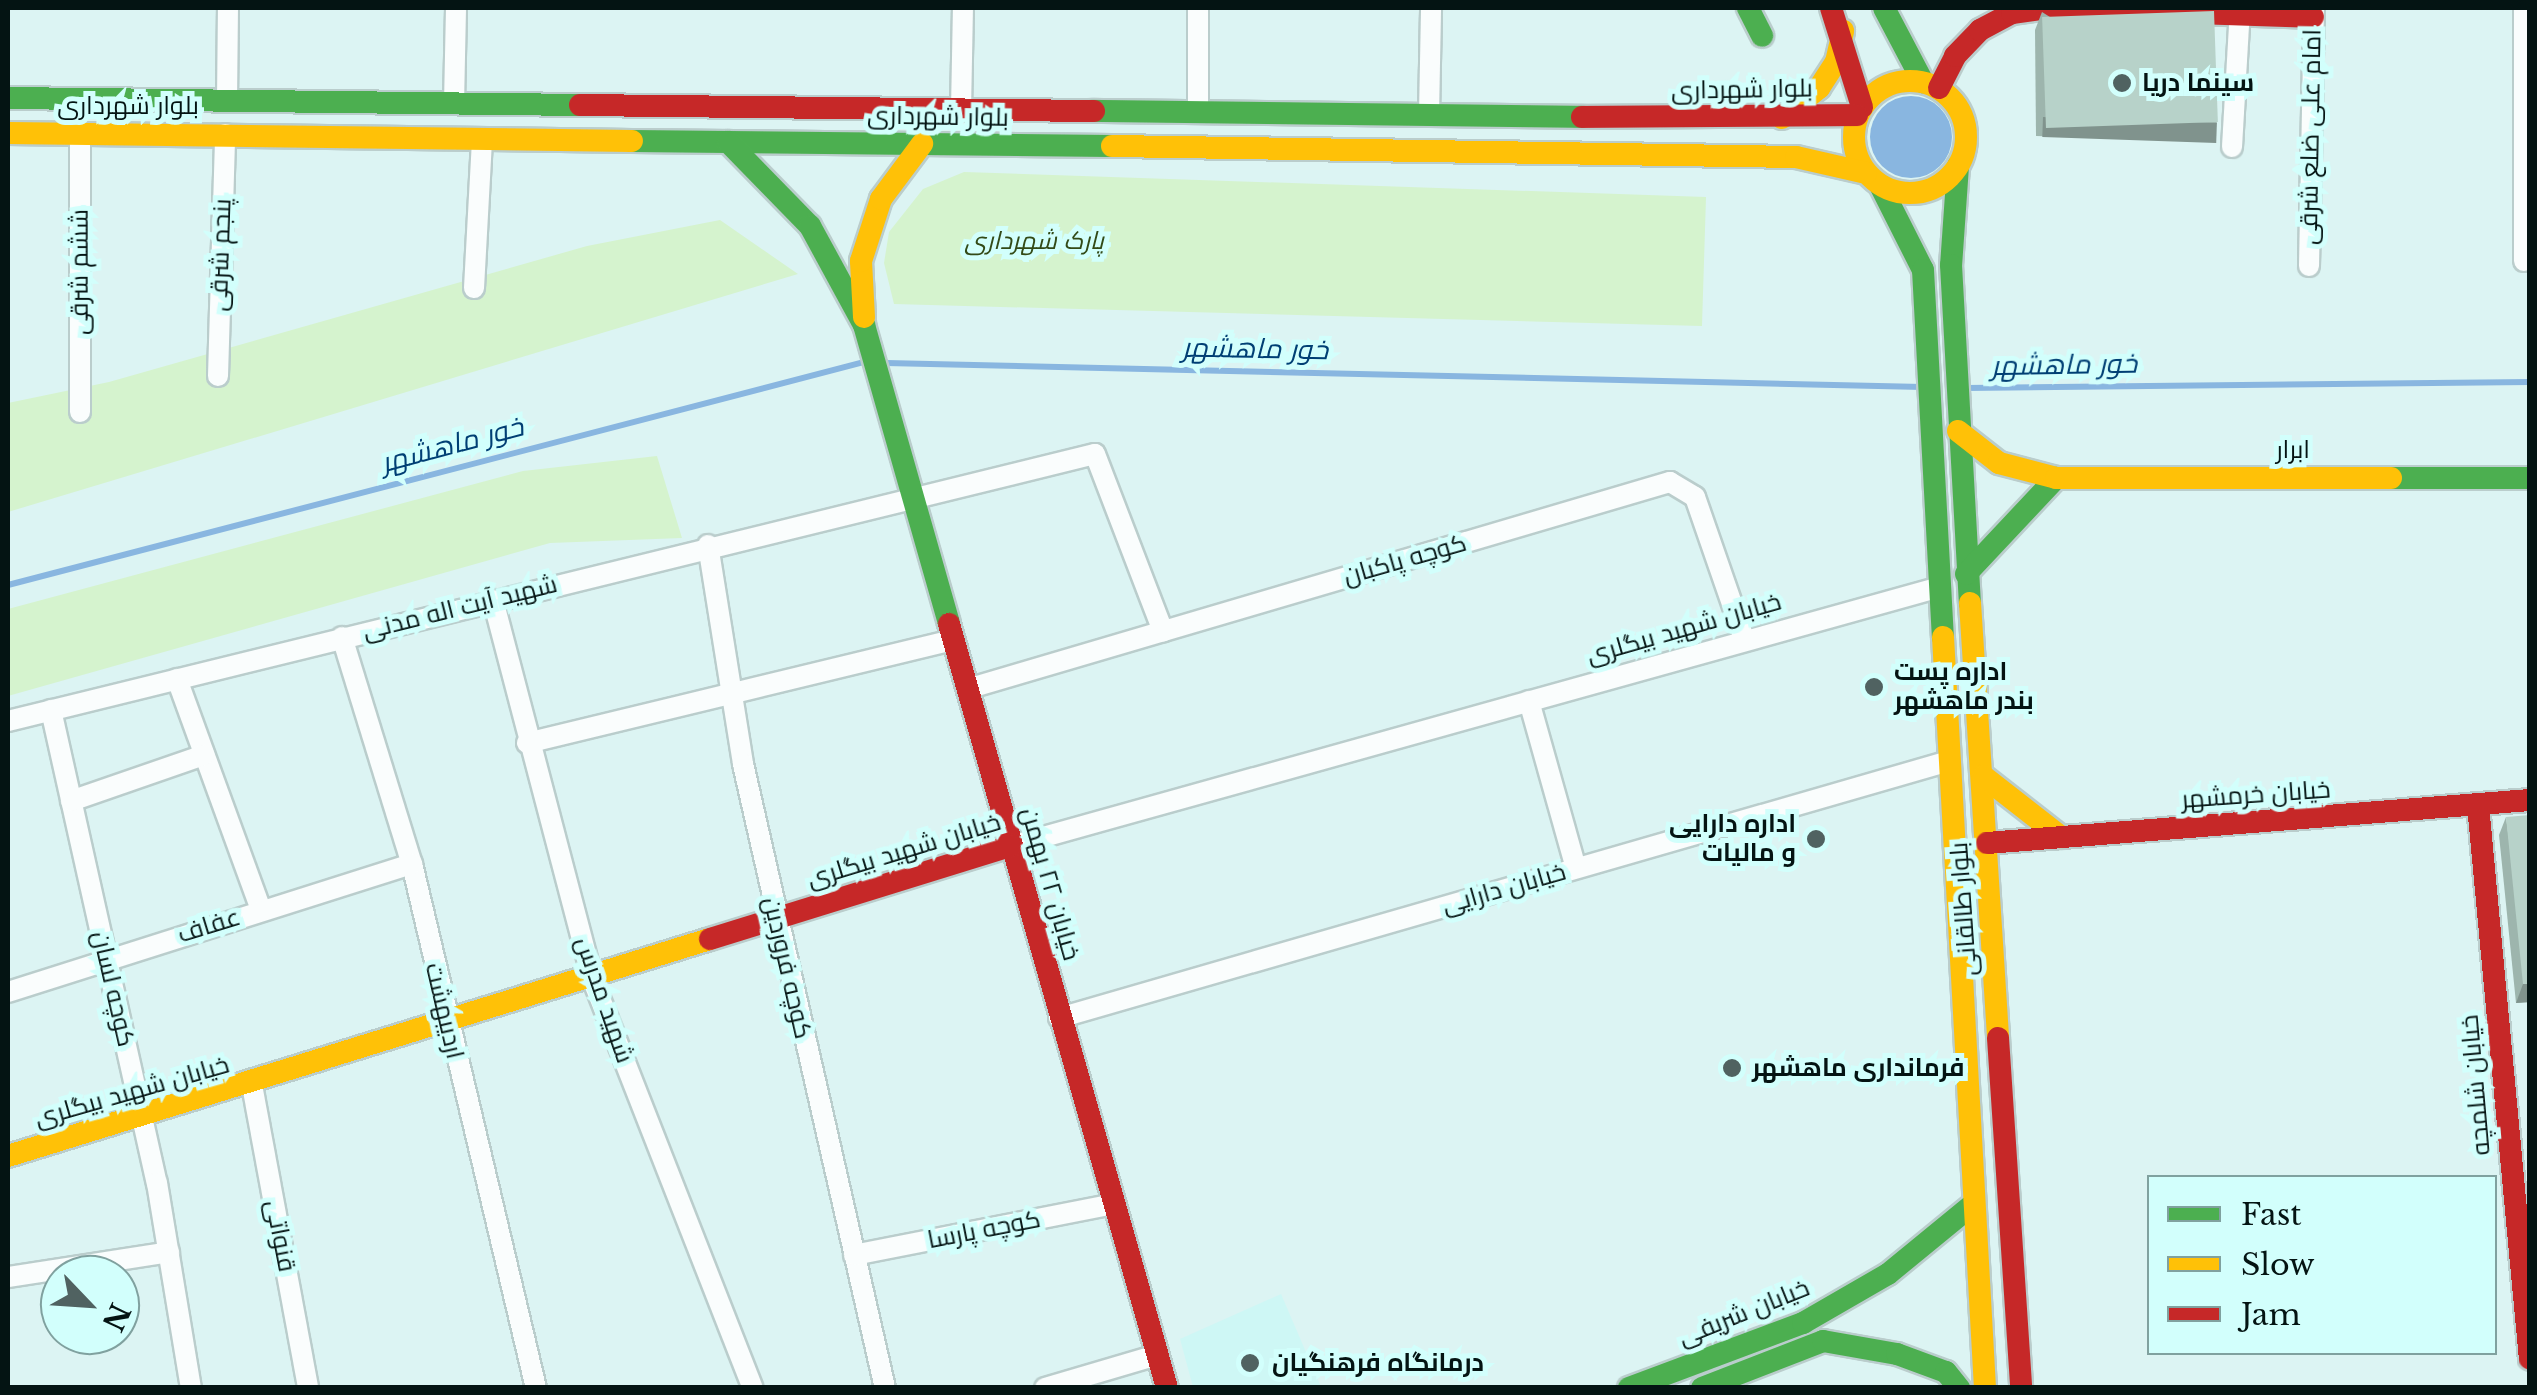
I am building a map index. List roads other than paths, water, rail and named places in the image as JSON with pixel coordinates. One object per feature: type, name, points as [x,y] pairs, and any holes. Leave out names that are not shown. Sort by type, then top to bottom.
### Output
[{"type":"street","points":[[227,101],[228,8]]},
{"type":"street","points":[[454,104],[456,8]]},
{"type":"street","points":[[961,110],[964,8]]},
{"type":"street","points":[[1198,8],[1198,113]]},
{"type":"street","points":[[1429,116],[1431,8]]},
{"type":"street","points":[[1748,8],[1762,36]]},
{"type":"street","points":[[1832,8],[1844,31],[1860,111],[1853,141],[1923,270],[1929,343],[1950,429]]},
{"type":"street","points":[[1884,8],[1931,85],[1962,115],[1964,150],[1958,166],[1950,429]]},
{"type":"street","points":[[1931,85],[1980,30],[2012,13],[2046,8],[2314,12]]},
{"type":"street","points":[[2524,8],[2524,262]]},
{"type":"street","points":[[2232,147],[2240,11]]},
{"type":"street","name":"امام علی ضلع شرقی","points":[[2309,266],[2314,12]]},
{"type":"street","points":[[1782,118],[1820,88],[1836,62],[1844,31]]},
{"type":"street","points":[[1860,111],[1888,84],[1931,85]]},
{"type":"street","name":"بلوار شهرداری","points":[[8,98],[1667,118],[1782,118],[1860,111]]},
{"type":"street","points":[[1666,153],[1667,118]]},
{"type":"street","name":"بلوار شهرداری","points":[[8,133],[1666,153],[1796,157],[1873,179]]},
{"type":"street","name":"ششم شرقی","points":[[80,133],[80,412]]},
{"type":"street","name":"پنجم شرقی","points":[[218,376],[225,134]]},
{"type":"street","points":[[474,288],[482,139]]},
{"type":"street","points":[[728,142],[810,226],[864,325]]},
{"type":"street","points":[[864,325],[861,261],[881,199],[922,144]]},
{"type":"street","points":[[1873,179],[1914,193],[1931,189],[1958,166]]},
{"type":"street","name":"خیابان ۲۲ بهمن","points":[[864,325],[1166,1388]]},
{"type":"street","name":"ابرار","points":[[1950,429],[1999,463],[2056,478],[2530,478]]},
{"type":"street","name":"بلوار طالقانی","points":[[1950,429],[1983,776],[2021,1388]]},
{"type":"street","name":"بلوار طالقانی","points":[[1950,429],[1940,587],[1970,1207],[1984,1388]]},
{"type":"street","name":"شهید آیت اله مدنی","points":[[8,721],[913,494],[1094,454],[1163,631]]},
{"type":"street","points":[[1966,574],[2056,478]]},
{"type":"street","name":"کوچه پاکبان","points":[[967,689],[1670,482],[1695,497],[1745,641]]},
{"type":"street","name":"کوچه فروردین","points":[[708,546],[729,695],[776,920],[885,1388]]},
{"type":"street","name":"خیابان شهید بیگلری","points":[[8,1156],[252,1085],[1011,846],[1940,587]]},
{"type":"street","name":"شهید مدرس","points":[[492,600],[592,978],[753,1388]]},
{"type":"street","name":"اردیبهشت","points":[[342,638],[412,864],[446,1024],[536,1388]]},
{"type":"street","points":[[527,743],[953,640]]},
{"type":"street","points":[[177,679],[261,910]]},
{"type":"street","points":[[1529,701],[1576,868]]},
{"type":"street","name":"کوچه لسان","points":[[51,710],[142,1118],[191,1388]]},
{"type":"street","points":[[71,801],[204,755]]},
{"type":"street","name":"خیابان دارایی","points":[[1059,1018],[1949,760]]},
{"type":"street","points":[[1983,776],[2061,837]]},
{"type":"street","name":"خیابان خرمشهر","points":[[1987,843],[2530,800]]},
{"type":"street","name":"خیابان شلمچه","points":[[2478,805],[2530,1359]]},
{"type":"street","name":"عفاف","points":[[8,992],[106,957],[412,864]]},
{"type":"street","name":"قنواتی","points":[[252,1085],[308,1388]]},
{"type":"street","name":"کوچه پارسا","points":[[854,1255],[1113,1204]]},
{"type":"street","name":"خیابان شریفی","points":[[1629,1387],[1802,1322],[1888,1274],[1970,1207]]},
{"type":"street","points":[[8,1277],[168,1252]]},
{"type":"street","points":[[1702,1388],[1824,1341],[1897,1354],[1946,1372],[1959,1388]]},
{"type":"street","points":[[1046,1388],[1157,1355]]},
{"type":"water","points":[[1903,96],[1919,96],[1945,114],[1952,137],[1949,153],[1940,166],[1919,178],[1903,178],[1877,160],[1870,145],[1870,129],[1888,103]]},
{"type":"waterway","name":"خور ماهشهر","points":[[8,585],[864,362]]},
{"type":"waterway","name":"خور ماهشهر","points":[[886,363],[1923,387]]},
{"type":"waterway","name":"خور ماهشهر","points":[[1966,388],[2530,382]]},
{"type":"place","name":"سینما دریا","points":[[2122,83]]},
{"type":"place","name":"اداره پست بندر ماهشهر","points":[[1874,687]]},
{"type":"place","name":"اداره دارایی و مالیات","points":[[1816,839]]},
{"type":"place","name":"فرمانداری ماهشهر","points":[[1732,1068]]},
{"type":"place","name":"درمانگاه فرهنگیان","points":[[1250,1363]]},
{"type":"park label","name":"پارک شهرداری","points":[[1034,241]]}]
